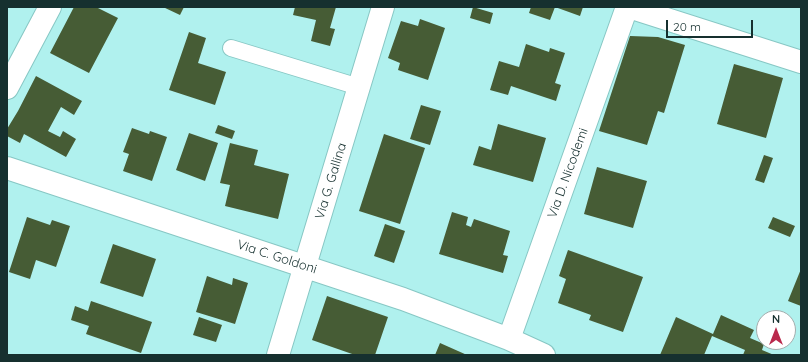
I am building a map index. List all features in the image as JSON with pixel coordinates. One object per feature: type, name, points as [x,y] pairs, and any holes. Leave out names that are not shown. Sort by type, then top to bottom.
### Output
[{"type":"street","points":[[7,88],[50,7]]},
{"type":"street","name":"Via G. Gallina","points":[[278,355],[384,7]]},
{"type":"street","points":[[628,7],[801,62]]},
{"type":"street","name":"Via D. Nicodemi","points":[[509,339],[628,7]]},
{"type":"street","name":"Via C. Goldoni","points":[[7,168],[403,298],[509,339],[544,355]]},
{"type":"lane","points":[[231,48],[359,87]]},
{"type":"building","points":[[74,7],[96,7],[118,18],[89,73],[50,53]]},
{"type":"building","points":[[163,7],[184,7],[180,15]]},
{"type":"building","points":[[295,7],[336,7],[330,28],[335,29],[330,46],[311,41],[316,20],[293,15]]},
{"type":"building","points":[[473,7],[493,13],[490,24],[470,18]]},
{"type":"building","points":[[531,7],[555,7],[550,20],[529,13]]},
{"type":"building","points":[[555,7],[583,7],[580,16]]},
{"type":"building","points":[[420,19],[445,28],[428,80],[398,70],[400,63],[388,58],[401,21],[418,26]]},
{"type":"building","points":[[189,32],[206,38],[198,63],[226,72],[215,105],[169,90]]},
{"type":"building","points":[[630,36],[658,37],[685,45],[664,113],[658,111],[647,145],[599,131]]},
{"type":"building","points":[[526,44],[549,52],[550,48],[565,53],[555,83],[561,85],[556,101],[511,86],[508,95],[490,90],[499,61],[519,67]]},
{"type":"building","points":[[734,64],[783,78],[766,138],[717,124]]},
{"type":"building","points":[[36,76],[82,101],[74,115],[61,107],[48,131],[60,137],[63,131],[76,139],[66,157],[24,134],[20,143],[7,136],[7,129]]},
{"type":"building","points":[[421,105],[441,111],[430,145],[410,139]]},
{"type":"building","points":[[498,124],[546,138],[533,182],[473,165],[479,146],[491,150]]},
{"type":"building","points":[[218,125],[235,131],[232,139],[215,133]]},
{"type":"building","points":[[132,128],[149,134],[150,131],[167,137],[152,181],[123,171],[129,154],[123,152]]},
{"type":"building","points":[[189,133],[218,143],[205,181],[176,170]]},
{"type":"building","points":[[384,134],[425,148],[400,224],[359,211]]},
{"type":"building","points":[[230,143],[258,150],[254,165],[289,174],[278,219],[225,206],[230,185],[220,183]]},
{"type":"building","points":[[764,155],[773,158],[764,183],[755,180]]},
{"type":"building","points":[[597,167],[647,181],[633,228],[584,214]]},
{"type":"building","points":[[452,212],[468,217],[466,225],[471,227],[474,219],[510,231],[503,255],[508,256],[503,273],[439,254]]},
{"type":"building","points":[[27,217],[50,225],[52,220],[70,226],[56,267],[36,260],[30,279],[9,272]]},
{"type":"building","points":[[773,217],[795,226],[790,237],[768,228]]},
{"type":"building","points":[[385,224],[405,231],[394,263],[374,256]]},
{"type":"building","points":[[113,244],[156,259],[143,297],[100,283]]},
{"type":"building","points":[[568,250],[643,277],[623,332],[589,320],[591,315],[558,303],[566,279],[559,276]]},
{"type":"building","points":[[801,269],[801,306],[788,301]]},
{"type":"building","points":[[207,276],[232,285],[233,278],[248,283],[235,324],[196,312]]},
{"type":"building","points":[[327,296],[388,317],[375,355],[355,355],[312,340]]},
{"type":"building","points":[[91,301],[152,322],[141,353],[86,334],[89,326],[71,320],[75,306],[88,311]]},
{"type":"building","points":[[721,315],[754,330],[750,338],[756,341],[756,350],[762,350],[774,355],[743,355],[745,350],[712,336],[704,355],[660,355],[676,317],[713,334]]},
{"type":"building","points":[[199,317],[222,325],[216,342],[193,335]]},
{"type":"building","points":[[440,343],[467,355],[435,355]]}]
